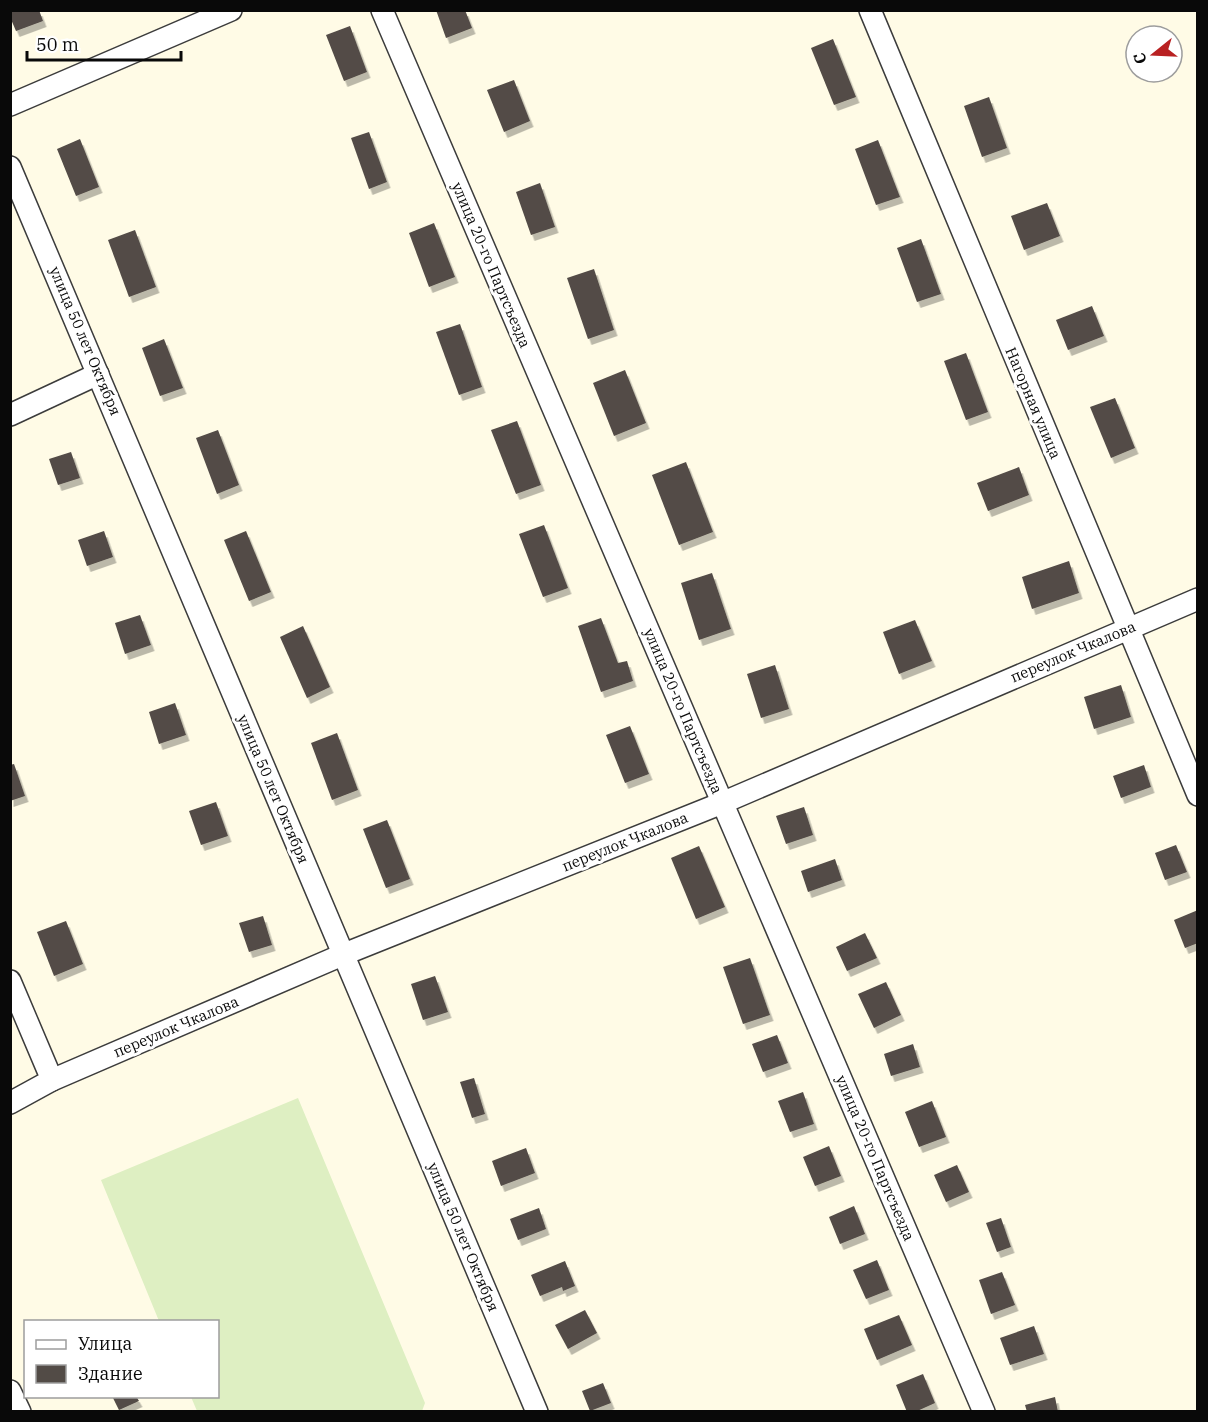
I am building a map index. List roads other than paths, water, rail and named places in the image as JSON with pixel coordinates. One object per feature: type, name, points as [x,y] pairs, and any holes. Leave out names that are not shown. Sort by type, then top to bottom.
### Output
[{"type":"street","points":[[10,105],[231,10]]},
{"type":"street","name":"улица 20-го Партсъезда","points":[[382,10],[984,1412]]},
{"type":"street","name":"Нагорная улица","points":[[870,10],[1197,795]]},
{"type":"street","name":"улица 50 лет Октября","points":[[10,167],[537,1412]]},
{"type":"street","points":[[10,416],[98,374]]},
{"type":"street","name":"переулок Чкалова","points":[[10,1103],[52,1080],[342,955],[722,803],[1197,599]]},
{"type":"street","points":[[10,981],[52,1080]]},
{"type":"street","points":[[10,1391],[20,1412]]}]
